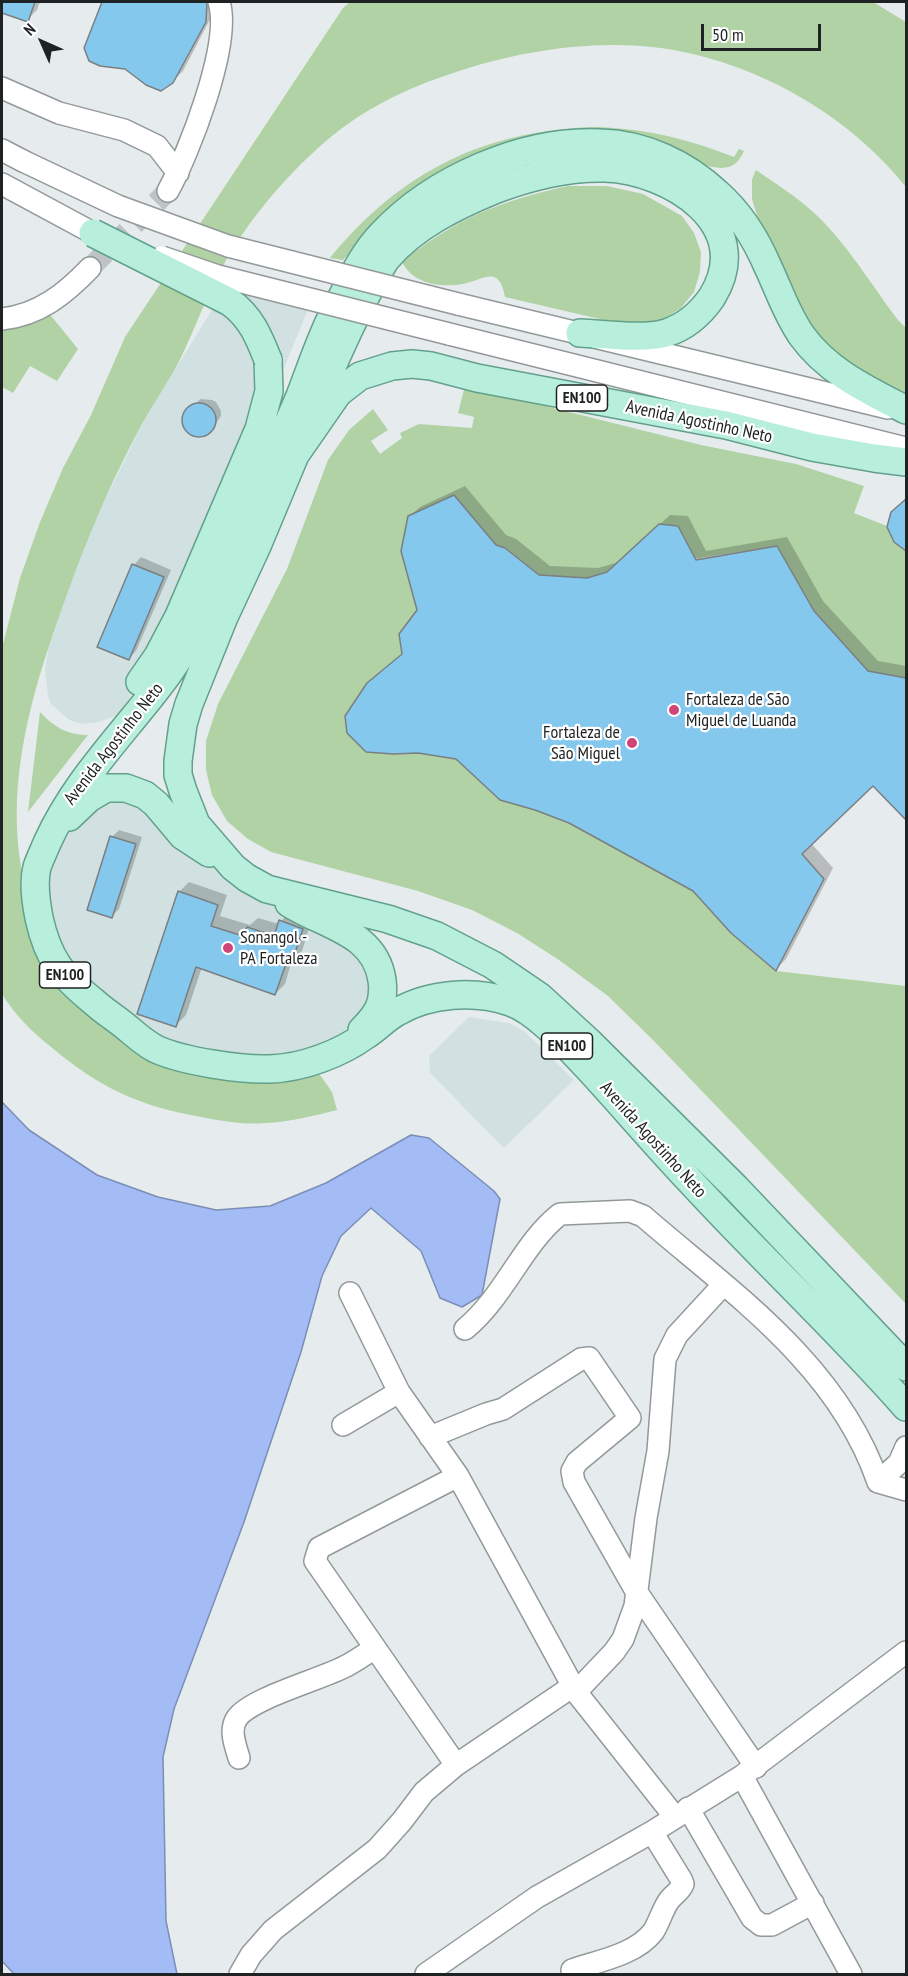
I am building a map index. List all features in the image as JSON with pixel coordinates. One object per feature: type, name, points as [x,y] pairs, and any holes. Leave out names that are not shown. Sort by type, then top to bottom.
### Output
[{"type":"main road","name":"Avenida Agostinho Neto","points":[[905,1408],[693,1184],[569,1048],[540,1021],[516,1004],[487,997],[460,995],[429,998],[397,1012],[364,1037],[342,1049],[304,1063],[270,1069],[207,1063],[158,1050],[139,1039],[64,974],[48,952],[37,908],[35,888],[38,864],[60,815],[94,765],[171,669],[214,596],[302,392],[326,327],[366,254],[380,236],[403,215],[462,175],[492,162],[549,147],[600,142],[658,155],[691,171],[717,192],[741,218],[766,261],[792,320],[803,338],[832,368],[847,379],[906,411]]},
{"type":"main road","points":[[295,455],[348,328],[385,260],[422,227],[449,211],[507,185],[572,169],[606,168],[635,172],[660,180],[682,191],[706,212],[716,227],[722,243],[724,261],[716,290],[700,311],[680,328],[652,336],[580,333]]},
{"type":"main road","points":[[38,864],[41,837],[54,810],[158,656],[179,616],[258,429],[269,391],[268,360],[259,336],[241,310],[230,302],[93,233]]},
{"type":"main road","name":"Avenida Agostinho Neto","points":[[906,462],[874,459],[812,447],[726,425],[477,378],[431,366],[412,364],[374,370],[349,383],[328,405],[295,455],[224,617],[189,704],[180,736],[178,775],[196,824],[233,867],[247,878],[267,889],[388,919],[437,936],[493,965],[540,997],[589,1042],[736,1188],[906,1367]]},
{"type":"main road","points":[[38,864],[68,819],[80,806],[106,789],[126,788],[145,795],[190,842],[233,867]]},
{"type":"main road","points":[[267,889],[306,914],[349,934],[370,949],[380,965],[382,1004],[366,1026],[342,1049]]},
{"type":"street","points":[[2,88],[59,113],[124,130],[157,146],[173,182],[210,86],[220,48],[222,12],[219,2]]},
{"type":"street","points":[[2,150],[118,206],[228,246],[458,304],[906,411]]},
{"type":"street","points":[[4,187],[93,233],[218,276],[906,448]]},
{"type":"street","points":[[2,319],[23,315],[61,297],[90,268]]},
{"type":"street","points":[[465,1329],[486,1310],[539,1236],[560,1214],[630,1211],[643,1216],[781,1335],[812,1367],[855,1430],[870,1459],[878,1482]]},
{"type":"street","points":[[240,1974],[251,1955],[273,1930],[377,1849],[424,1792],[456,1765],[574,1689],[614,1652],[623,1639],[635,1605],[657,1451],[665,1359],[677,1335],[723,1285]]},
{"type":"street","points":[[350,1293],[399,1392],[458,1476],[574,1689],[682,1812],[752,1918],[761,1925],[772,1925],[813,1903]]},
{"type":"street","points":[[430,1437],[503,1409],[581,1359],[589,1358],[630,1418]]},
{"type":"street","points":[[343,1425],[399,1392]]},
{"type":"street","points":[[660,1419],[630,1418],[577,1462],[572,1471],[574,1482],[636,1591],[749,1771],[813,1903],[851,1974]]},
{"type":"street","points":[[878,1482],[904,1457]]},
{"type":"street","points":[[456,1765],[315,1561],[319,1548],[458,1476]]},
{"type":"street","points":[[878,1482],[906,1490]]},
{"type":"street","points":[[239,1758],[232,1735],[236,1719],[245,1709],[347,1666],[374,1649]]},
{"type":"street","points":[[426,1974],[537,1897],[652,1832],[749,1771],[906,1652]]},
{"type":"street","points":[[572,1970],[631,1950],[641,1943],[653,1932],[670,1899],[681,1888],[683,1884],[681,1879],[652,1832]]},
{"type":"shaded area","points":[[231,279],[312,300],[259,429],[158,656],[118,715],[99,722],[82,724],[69,720],[51,704],[45,670],[49,643],[90,531],[144,420]]},
{"type":"shaded area","points":[[125,787],[349,934],[383,990],[342,1049],[207,1063],[91,1000],[37,908],[63,828]]},
{"type":"shaded area","points":[[469,1017],[509,1023],[524,1031],[574,1080],[504,1148],[430,1073],[429,1056]]},
{"type":"green space","points":[[350,2],[873,2],[906,22],[906,187],[883,161],[828,114],[764,78],[696,55],[661,48],[582,46],[529,53],[478,65],[436,79],[370,109],[326,141],[294,171],[238,240],[216,279],[180,360],[143,422],[110,487],[82,554],[41,670],[32,706],[24,742],[17,816],[19,852],[26,889],[41,933],[56,951],[158,1050],[310,1061],[332,1092],[337,1110],[283,1121],[233,1122],[158,1107],[139,1101],[104,1084],[86,1074],[37,1035],[18,1016],[2,994],[2,648],[20,578],[40,522],[125,337],[343,8]]},
{"type":"green space","points":[[598,127],[668,136],[734,157],[739,149],[744,151],[736,163],[721,168],[668,151],[373,227],[343,260],[330,258],[357,228],[386,202],[416,179],[448,161],[482,147],[519,136]]},
{"type":"green space","points":[[756,170],[799,200],[825,223],[906,328],[906,393],[896,390],[820,347],[766,245],[752,199],[752,179]]},
{"type":"green space","points":[[568,186],[607,186],[643,194],[682,216],[694,233],[701,252],[700,272],[694,292],[681,308],[664,319],[634,327],[505,297],[499,280],[495,277],[455,285],[428,283],[413,275],[402,262],[441,234],[480,213],[521,198]]},
{"type":"green space","points":[[43,306],[78,349],[57,381],[30,366],[13,393],[2,387],[2,319]]},
{"type":"green space","points":[[465,386],[701,445],[796,464],[864,486],[854,513],[902,532],[906,551],[906,678],[868,671],[814,611],[777,546],[607,572],[587,578],[539,575],[506,548],[496,545],[454,495],[408,516],[401,551],[418,588],[417,616],[399,634],[402,653],[367,683],[345,716],[347,733],[366,752],[418,753],[456,759],[500,800],[569,823],[693,891],[731,933],[776,971],[906,986],[906,1304],[653,1040],[608,996],[559,960],[517,933],[472,910],[418,891],[271,852],[248,839],[227,821],[212,795],[206,770],[206,741],[218,704],[287,569],[328,460],[349,430],[373,409],[388,430],[371,441],[380,454],[402,438],[400,433],[419,424],[472,428],[474,417],[458,413]]},
{"type":"green space","points":[[40,712],[61,729],[74,734],[88,735],[28,812]]},
{"type":"water","points":[[2,1102],[29,1130],[97,1175],[158,1197],[216,1210],[270,1206],[326,1183],[411,1135],[429,1138],[494,1191],[500,1199],[482,1295],[462,1307],[440,1298],[421,1251],[371,1208],[341,1236],[322,1276],[301,1352],[244,1522],[174,1709],[163,1757],[166,1921],[177,1974],[14,1974],[2,1961]]},
{"type":"building","points":[[2,2],[35,2],[28,22],[2,13]]},
{"type":"building","points":[[102,2],[207,2],[206,22],[173,83],[161,91],[146,85],[125,69],[100,66],[89,61],[84,48]]},
{"type":"building","points":[[199,403],[211,408],[216,420],[211,432],[199,437],[187,432],[182,420],[187,408]]},
{"type":"building","name":"Fortaleza de São Miguel","points":[[454,495],[496,545],[505,548],[539,575],[587,578],[607,572],[659,524],[678,526],[696,560],[777,546],[814,611],[868,671],[906,678],[906,820],[873,786],[802,854],[824,879],[776,971],[731,933],[693,891],[569,823],[500,800],[456,759],[418,753],[366,752],[347,733],[345,716],[367,683],[402,654],[399,634],[417,610],[401,551],[408,516]]},
{"type":"building","points":[[906,499],[906,551],[894,542],[887,527],[891,512]]},
{"type":"building","points":[[132,564],[164,577],[129,660],[97,647]]},
{"type":"building","points":[[110,836],[136,844],[112,918],[87,910]]},
{"type":"building","name":"Sonangol - PA Fortaleza","points":[[178,891],[218,905],[211,926],[243,936],[247,927],[274,936],[279,920],[303,929],[292,962],[287,961],[275,995],[196,967],[176,1027],[137,1014]]},
{"type":"tunnel","points":[[90,268],[168,191]]},
{"type":"place","name":"Fortaleza de São Miguel de Luanda","points":[[674,710]]},
{"type":"place","name":"Fortaleza de São Miguel","points":[[632,743]]},
{"type":"place","name":"Sonangol - PA Fortaleza","points":[[228,948]]}]
